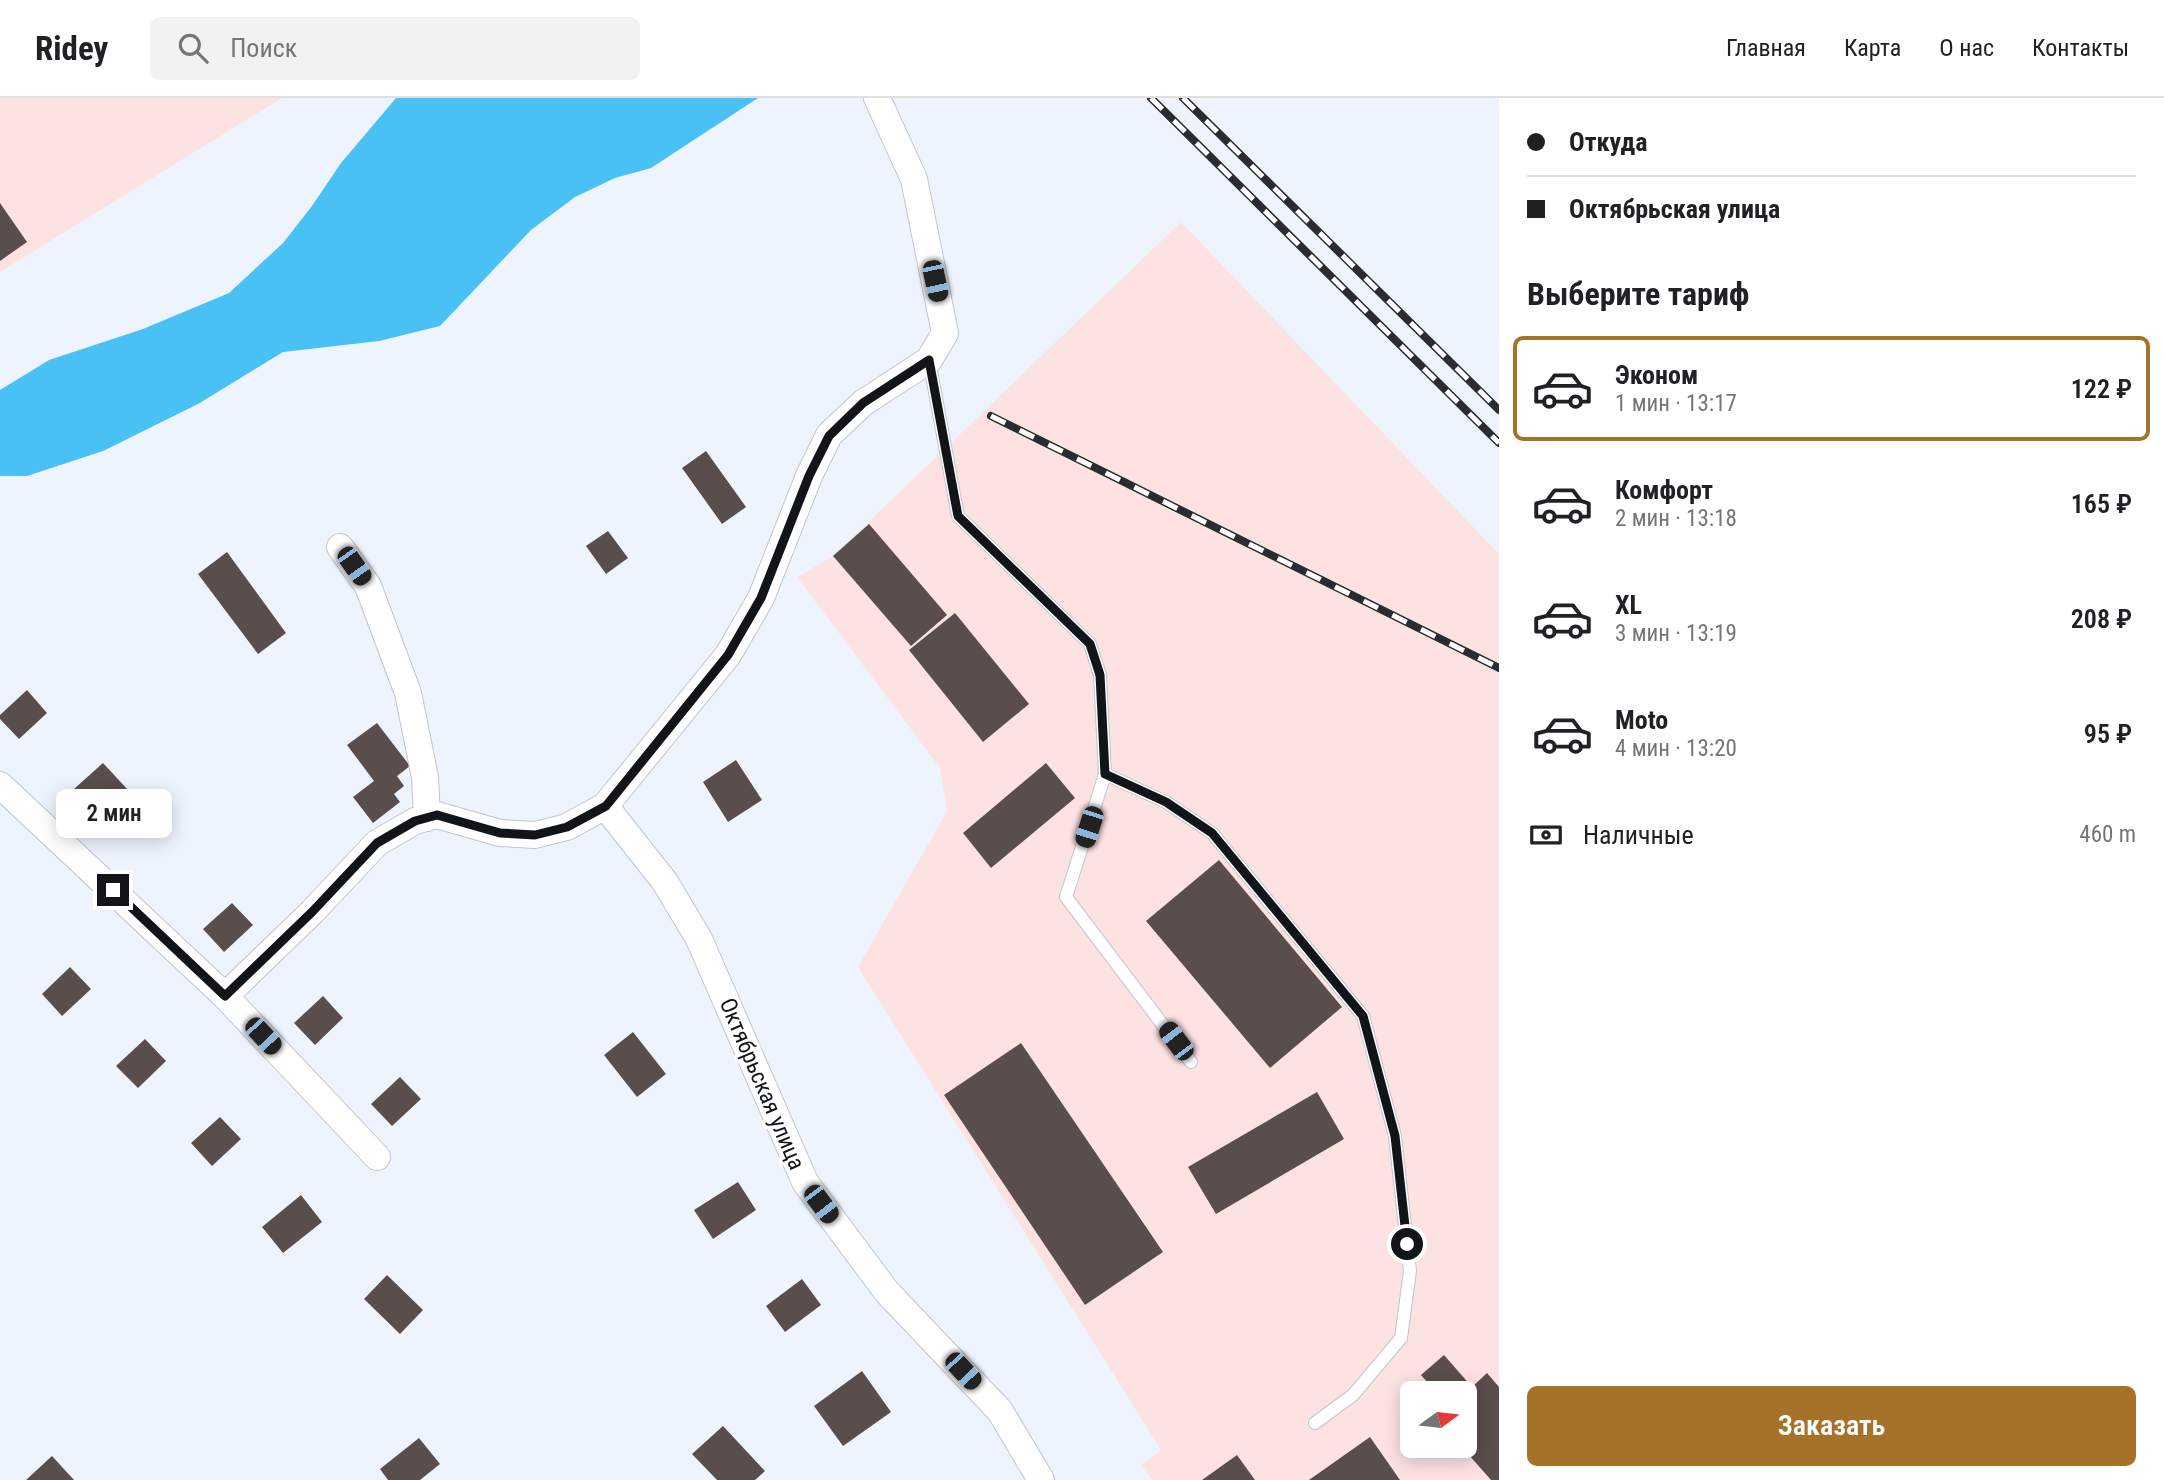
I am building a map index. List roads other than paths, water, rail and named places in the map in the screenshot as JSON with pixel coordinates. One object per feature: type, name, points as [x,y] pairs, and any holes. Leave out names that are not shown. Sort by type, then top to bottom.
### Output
[{"type":"street","points":[[225,996],[312,912],[377,843],[415,821],[437,815],[500,833],[535,835],[567,827],[606,806],[728,655],[761,598],[809,476],[829,436],[863,403],[929,360],[945,332],[914,179],[877,98]]},
{"type":"street","points":[[340,547],[368,586],[408,693],[425,777],[426,818]]},
{"type":"street","points":[[0,785],[225,996],[377,1157]]},
{"type":"street","name":"Октябрьская улица","points":[[606,806],[665,882],[699,939],[805,1182],[887,1292],[1000,1411],[1041,1480]]},
{"type":"lane","points":[[929,360],[958,516],[1090,644],[1100,675],[1105,774],[1066,897],[1191,1062]]},
{"type":"lane","points":[[1105,774],[1166,802],[1212,833],[1363,1016],[1395,1136],[1410,1270],[1401,1338],[1353,1395],[1315,1423]]},
{"type":"water","points":[[396,98],[758,98],[651,168],[615,178],[575,197],[531,230],[440,326],[379,341],[283,352],[198,404],[103,451],[27,476],[0,476],[0,390],[49,360],[143,329],[229,293],[283,243],[341,163]]},
{"type":"railway","points":[[1151,98],[1499,443]]},
{"type":"railway","points":[[1183,98],[1499,410]]},
{"type":"railway","points":[[991,416],[1499,668]]}]
